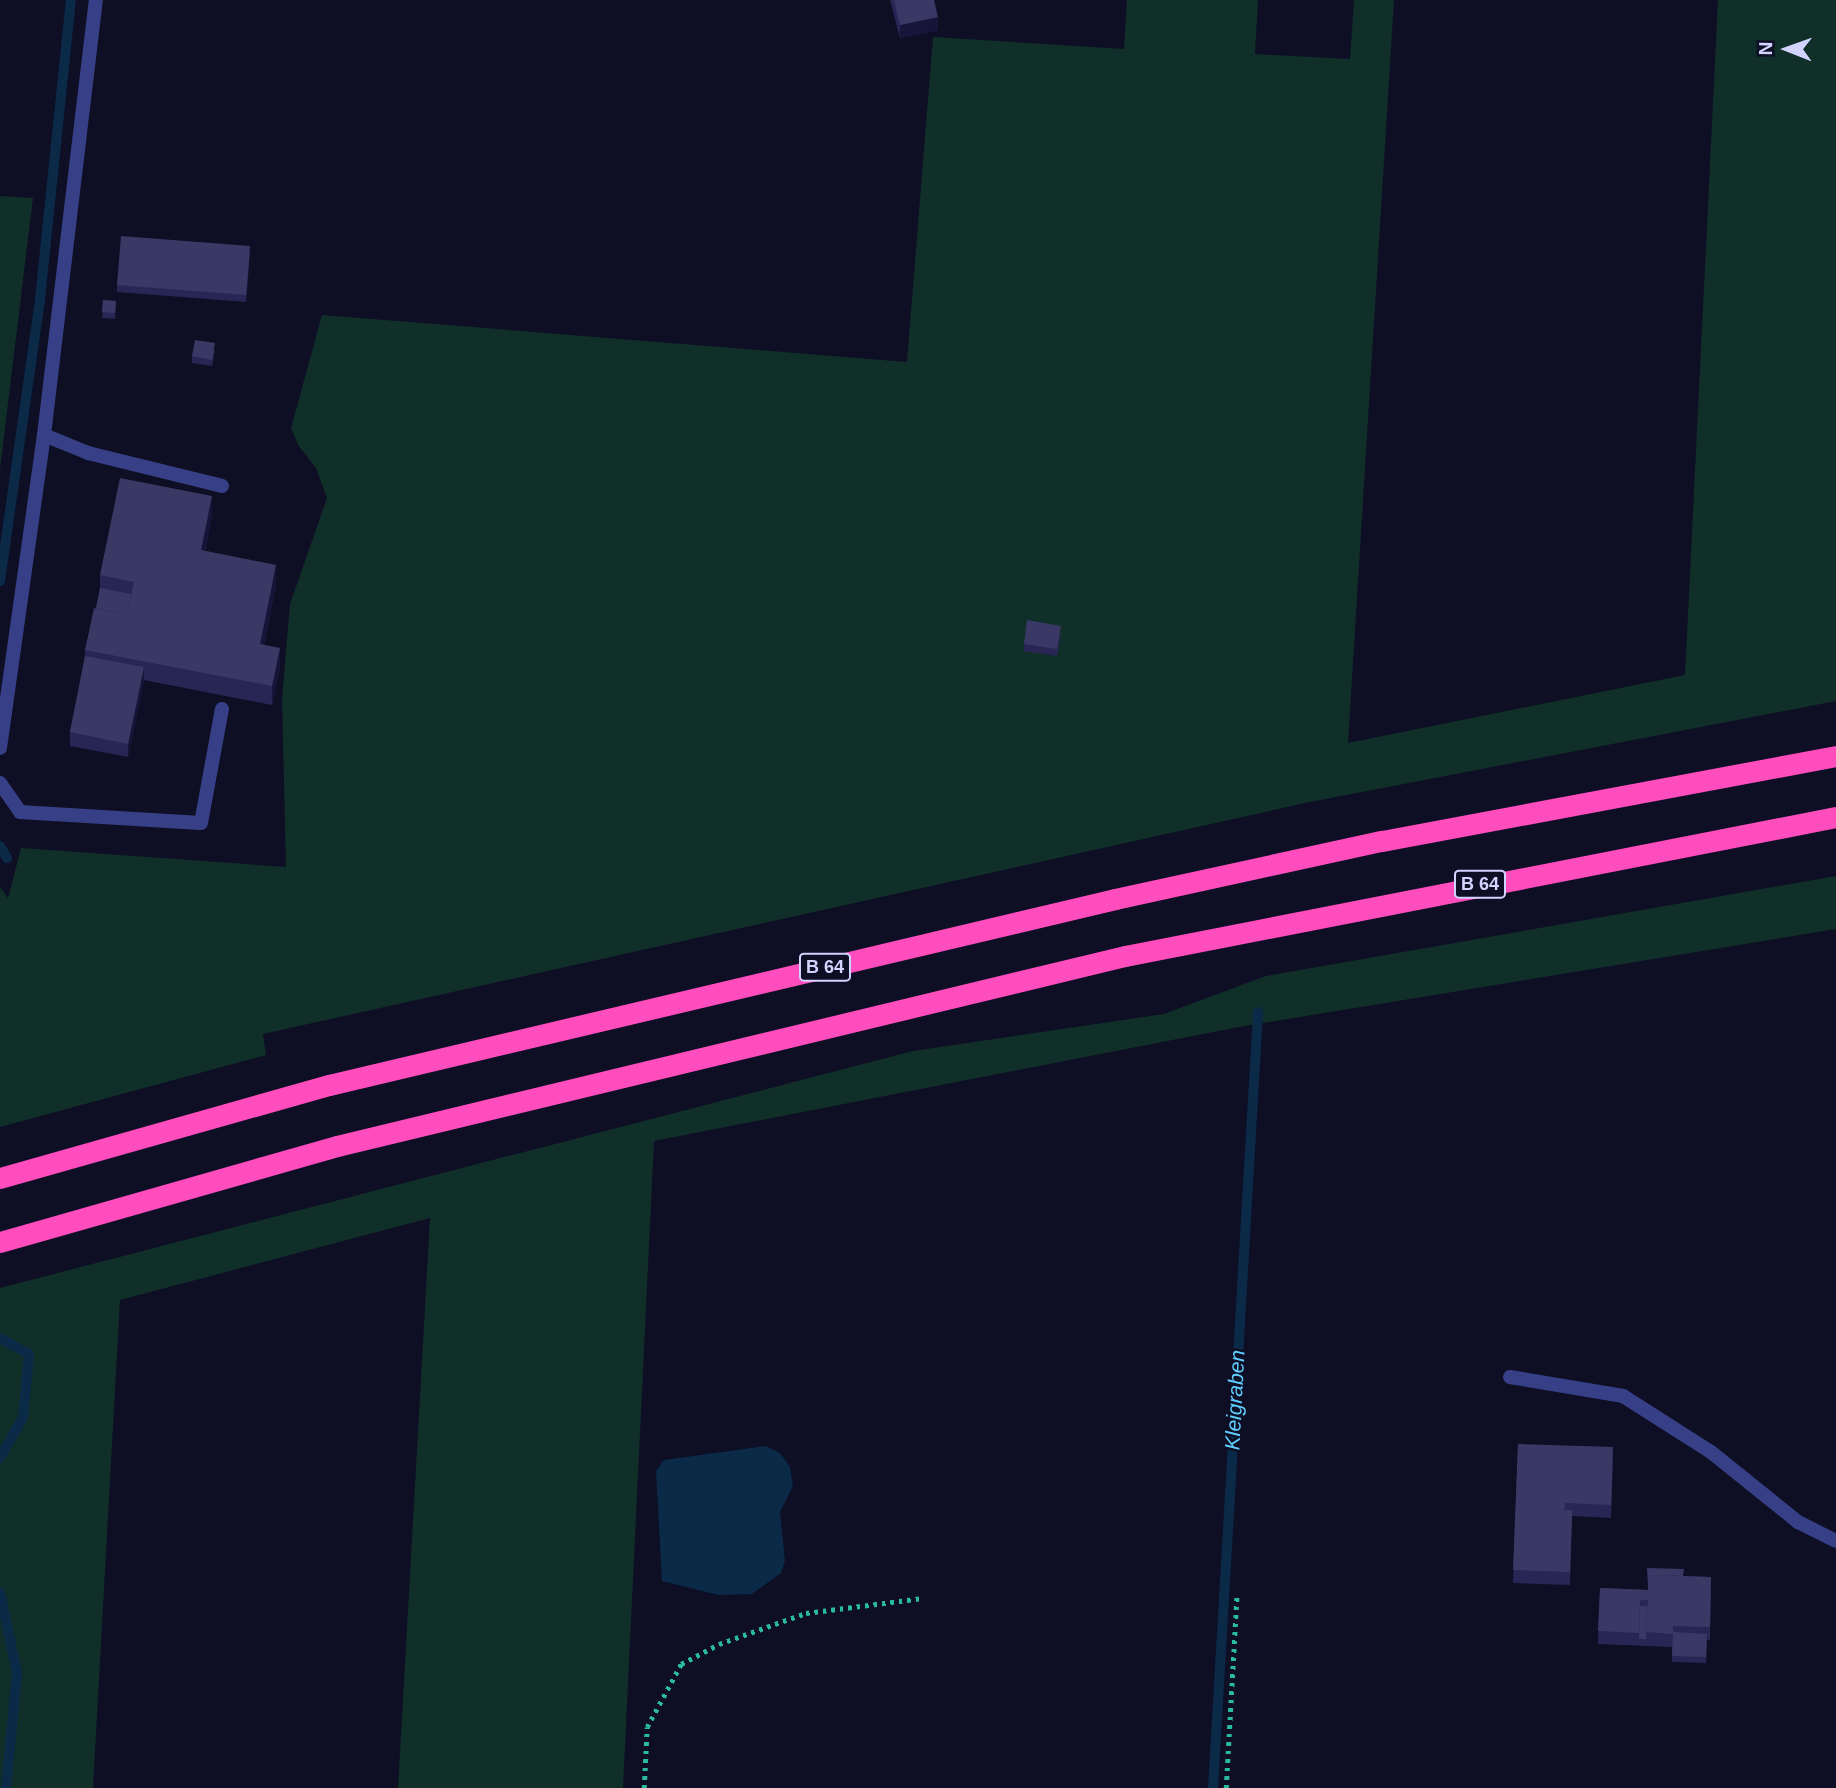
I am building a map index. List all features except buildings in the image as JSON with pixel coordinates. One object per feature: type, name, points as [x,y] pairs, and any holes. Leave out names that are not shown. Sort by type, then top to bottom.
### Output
[{"type":"highway","name":"B 64","points":[[0,1178],[329,1085],[1076,908],[1382,841],[1836,756]]},
{"type":"highway","name":"B 64","points":[[0,1242],[337,1146],[1031,978],[1391,902],[1836,817]]},
{"type":"lane","points":[[0,748],[44,435],[96,0]]},
{"type":"lane","points":[[44,435],[88,453],[222,486]]},
{"type":"lane","points":[[0,783],[20,812],[201,823],[222,709]]},
{"type":"lane","points":[[1510,1377],[1623,1396],[1711,1452],[1798,1522],[1836,1541]]},
{"type":"path","points":[[1226,1788],[1237,1593]]},
{"type":"path","points":[[644,1788],[648,1727],[681,1664],[719,1644],[806,1613],[923,1598]]},
{"type":"green space","points":[[1127,0],[1258,0],[1255,54],[1350,59],[1354,0],[1394,0],[1348,743],[1685,675],[1718,0],[1836,0],[1836,701],[1310,802],[263,1034],[266,1055],[0,1127],[0,887],[8,898],[21,848],[286,867],[282,699],[290,604],[327,498],[316,468],[298,445],[291,428],[322,315],[907,362],[933,37],[1124,49]]},
{"type":"green space","points":[[0,196],[33,198],[0,469]]},
{"type":"green space","points":[[1836,876],[1836,929],[1239,1027],[654,1141],[623,1788],[398,1788],[430,1218],[120,1300],[93,1788],[0,1788],[0,1288],[913,1051],[1164,1014],[1266,976]]},
{"type":"water","points":[[766,1446],[780,1453],[790,1467],[793,1486],[780,1512],[785,1561],[781,1573],[752,1594],[718,1595],[662,1581],[656,1471],[664,1460]]},
{"type":"waterway","points":[[0,581],[40,299],[71,0]]},
{"type":"waterway","points":[[0,846],[7,858]]},
{"type":"waterway","name":"Kleigraben","points":[[1213,1788],[1258,1012]]},
{"type":"waterway","points":[[0,1338],[29,1354],[23,1417],[0,1458]]},
{"type":"waterway","points":[[0,1592],[17,1673],[6,1788]]}]
